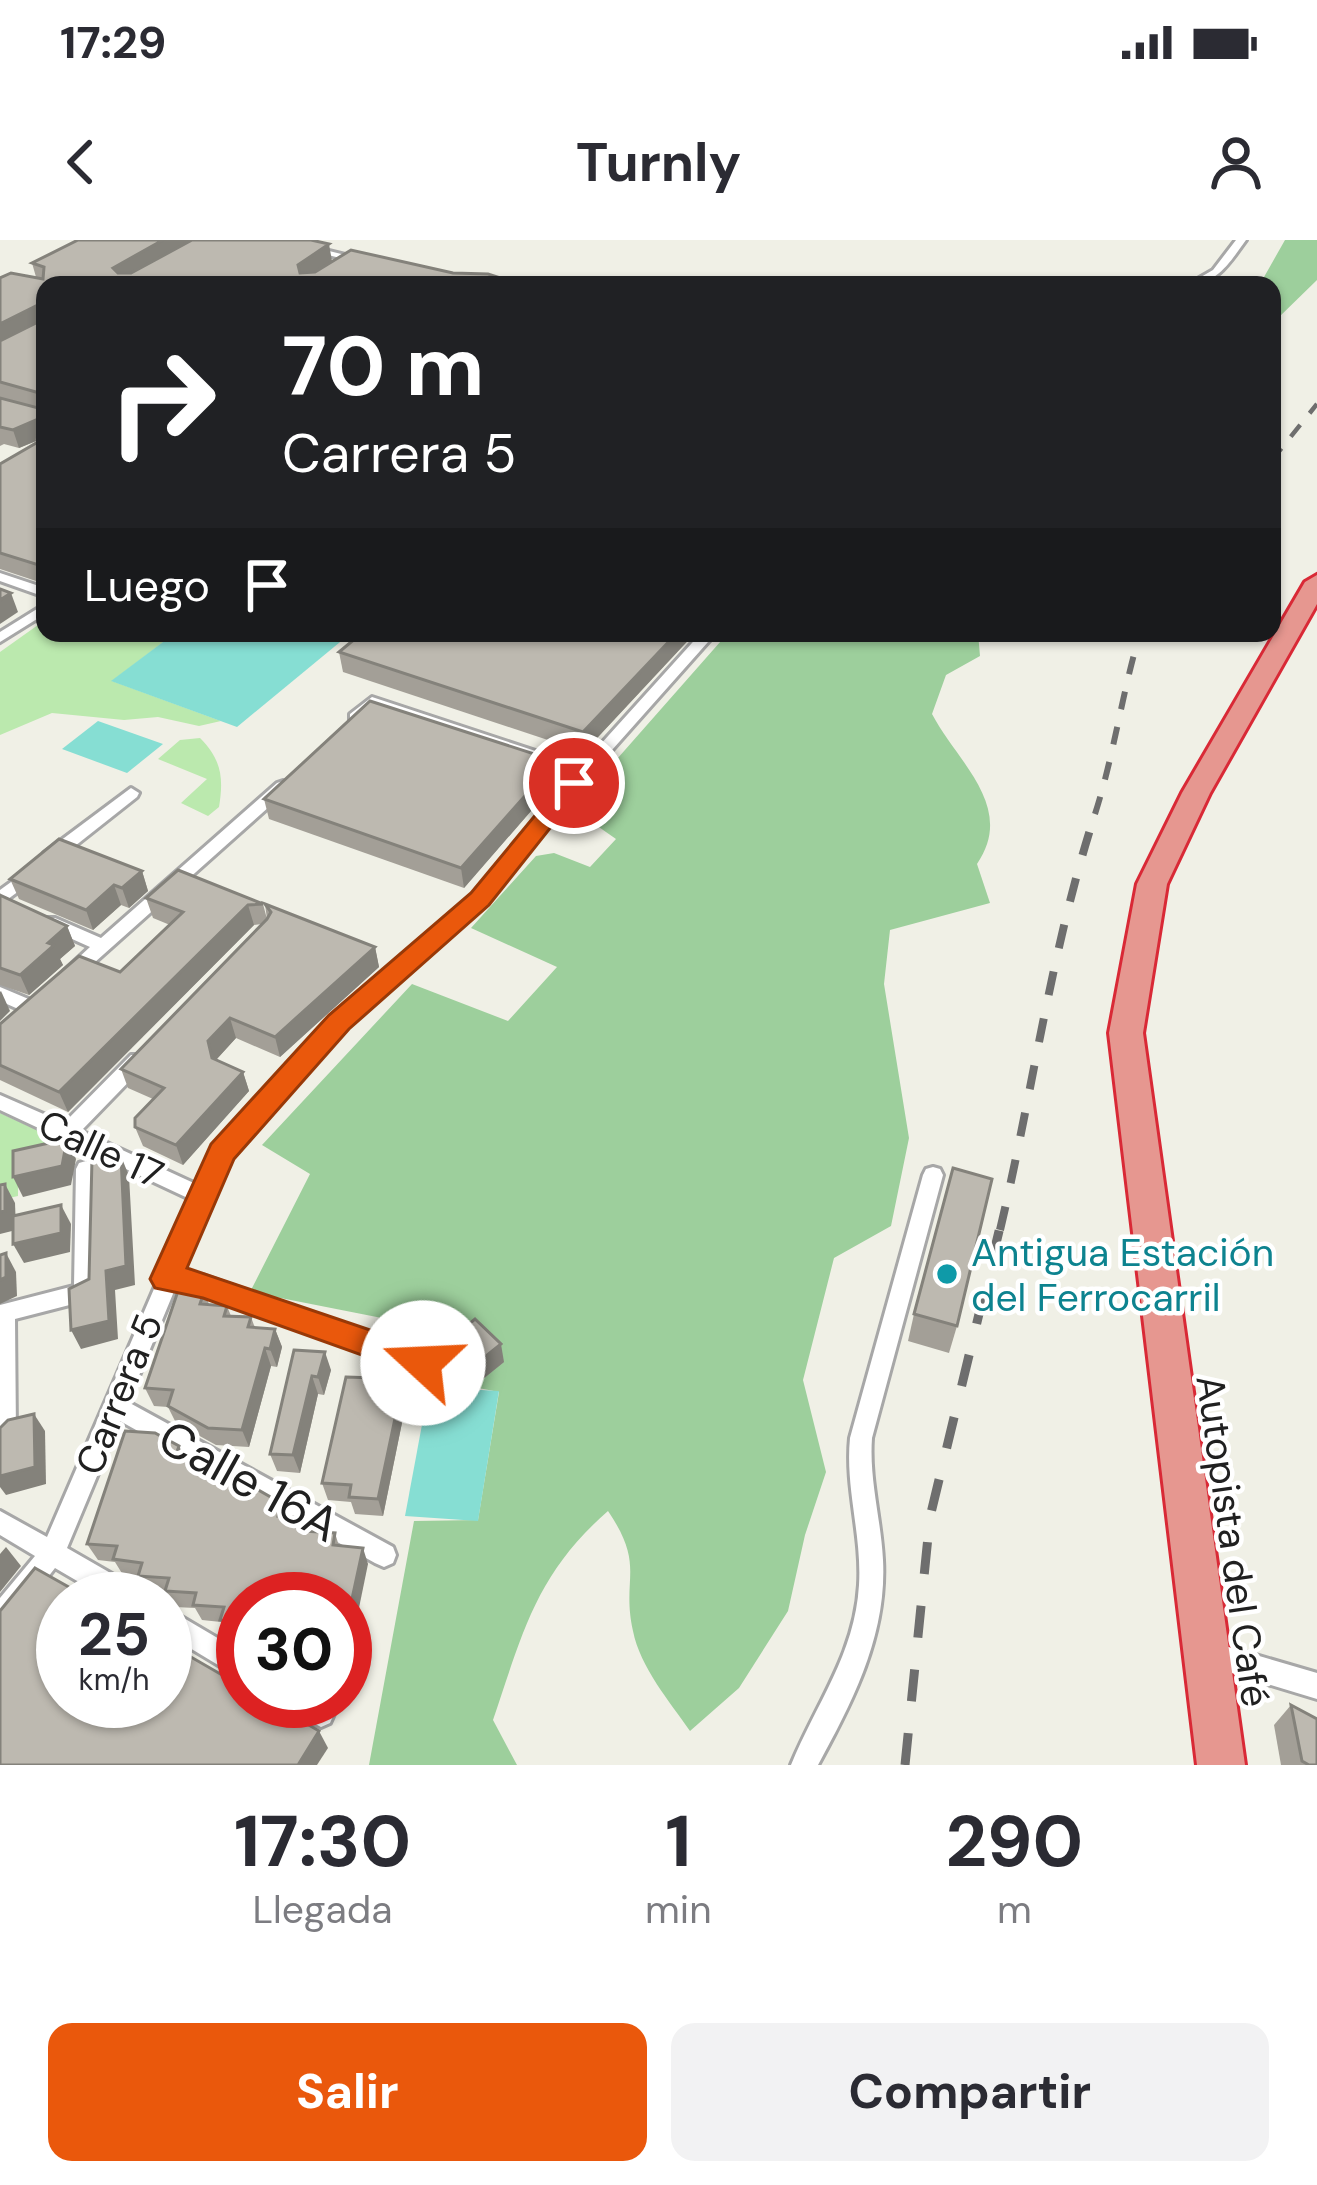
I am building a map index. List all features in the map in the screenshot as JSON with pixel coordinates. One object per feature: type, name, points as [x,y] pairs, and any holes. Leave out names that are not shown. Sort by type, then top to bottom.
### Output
[{"type":"highway","name":"Autopista del Café","points":[[1221,1765],[1126,1033],[1152,884],[1196,794],[1317,582]]},
{"type":"street","points":[[271,240],[372,262]]},
{"type":"street","points":[[1209,276],[1241,240]]},
{"type":"street","points":[[338,267],[352,258]]},
{"type":"street","points":[[0,578],[36,590]]},
{"type":"street","points":[[0,638],[36,614]]},
{"type":"street","name":"Carrera 5","points":[[0,1618],[53,1552],[222,1153],[339,1022],[480,899],[584,772],[701,642]]},
{"type":"street","points":[[341,730],[372,701],[584,772]]},
{"type":"street","points":[[16,1022],[295,774]]},
{"type":"street","points":[[103,946],[0,900],[131,793]]},
{"type":"street","points":[[63,847],[84,855]]},
{"type":"street","points":[[147,880],[169,889]]},
{"type":"street","points":[[0,994],[32,1008]]},
{"type":"street","points":[[67,1133],[149,1049]]},
{"type":"street","name":"Calle 17","points":[[0,1102],[202,1196]]},
{"type":"street","points":[[5,1435],[2,1314],[85,1292],[86,1169]]},
{"type":"street","points":[[804,1765],[855,1669],[871,1606],[872,1558],[857,1464],[933,1175]]},
{"type":"street","points":[[166,1279],[203,1284],[423,1363]]},
{"type":"street","name":"Calle 16A","points":[[115,1407],[384,1556]]},
{"type":"street","points":[[0,1522],[86,1572]]},
{"type":"street","points":[[1204,1653],[1317,1686]]},
{"type":"green space","points":[[1285,240],[1317,240],[1317,280],[1281,315],[1281,276],[1265,276]]},
{"type":"green space","points":[[36,626],[36,642],[163,642],[112,681],[221,721],[199,726],[158,717],[124,720],[52,713],[0,735],[0,652]]},
{"type":"green space","points":[[720,642],[979,642],[980,656],[946,675],[932,714],[987,804],[987,843],[977,864],[990,903],[890,930],[884,984],[909,1138],[891,1226],[834,1258],[803,1380],[826,1472],[805,1535],[788,1611],[739,1688],[690,1731],[642,1658],[630,1613],[626,1546],[608,1511],[548,1582],[514,1659],[493,1720],[517,1765],[369,1765],[414,1521],[478,1520],[499,1392],[473,1387],[478,1337],[250,1292],[310,1174],[262,1145],[412,984],[508,1021],[557,967],[471,928],[536,856],[554,853],[590,867],[616,839],[573,809]]},
{"type":"green space","points":[[200,738],[213,753],[221,778],[219,807],[208,816],[181,803],[207,779],[158,759],[180,740]]},
{"type":"green space","points":[[0,1113],[83,1151],[18,1164],[18,1196],[0,1200]]},
{"type":"shaded area","points":[[163,642],[340,642],[237,727],[111,681]]},
{"type":"shaded area","points":[[98,721],[163,744],[127,773],[62,749]]},
{"type":"shaded area","points":[[429,1387],[499,1391],[478,1521],[405,1516]]},
{"type":"building","points":[[78,240],[163,240],[113,268],[131,273],[192,240],[311,240],[329,244],[298,265],[300,273],[315,272],[351,250],[453,273],[494,276],[43,276],[44,267],[32,263]]},
{"type":"building","points":[[11,273],[36,278],[36,306],[0,324],[0,278]]},
{"type":"building","points":[[36,323],[36,392],[0,382],[0,341]]},
{"type":"building","points":[[0,398],[36,407],[36,420],[13,430],[0,427]]},
{"type":"building","points":[[36,443],[36,564],[0,553],[0,464]]},
{"type":"building","points":[[351,642],[668,642],[583,732],[339,652]]},
{"type":"building","points":[[370,701],[556,761],[461,868],[264,799]]},
{"type":"building","points":[[59,839],[142,871],[122,888],[114,885],[86,910],[10,879]]},
{"type":"building","points":[[178,870],[263,904],[248,905],[59,1092],[0,1065],[0,1024],[79,956],[120,972],[183,912],[146,898]]},
{"type":"building","points":[[0,895],[67,926],[48,943],[54,945],[20,975],[0,968]]},
{"type":"building","points":[[265,904],[375,947],[275,1037],[230,1018],[208,1041],[212,1058],[243,1072],[176,1145],[135,1127],[135,1118],[164,1088],[121,1069],[267,919],[271,912]]},
{"type":"building","points":[[67,1139],[62,1166],[13,1177],[13,1151]]},
{"type":"building","points":[[121,1156],[126,1266],[106,1271],[109,1321],[71,1330],[69,1289],[89,1279],[92,1159]]},
{"type":"building","name":"Antigua Estación del Ferrocarril","points":[[953,1168],[992,1179],[957,1326],[914,1314]]},
{"type":"building","points":[[5,1184],[5,1211],[0,1212],[0,1185]]},
{"type":"building","points":[[61,1205],[61,1233],[13,1244],[13,1216]]},
{"type":"building","points":[[6,1253],[6,1277],[0,1280],[0,1255]]},
{"type":"building","points":[[178,1291],[204,1292],[200,1304],[227,1306],[224,1316],[251,1317],[248,1327],[275,1329],[270,1349],[265,1348],[242,1430],[208,1428],[168,1406],[173,1390],[145,1388]]},
{"type":"building","points":[[475,1319],[501,1344],[470,1369],[460,1368],[440,1348]]},
{"type":"building","points":[[294,1350],[325,1352],[318,1377],[312,1376],[293,1455],[270,1454]]},
{"type":"building","points":[[346,1377],[375,1378],[373,1389],[401,1390],[378,1499],[349,1497],[351,1485],[322,1483]]},
{"type":"building","points":[[34,1414],[35,1467],[0,1476],[0,1428],[8,1420]]},
{"type":"building","points":[[125,1431],[155,1433],[179,1446],[174,1460],[203,1462],[200,1474],[229,1475],[226,1486],[253,1487],[281,1503],[278,1516],[308,1518],[305,1531],[335,1533],[333,1545],[363,1548],[358,1572],[216,1572],[216,1606],[193,1605],[192,1572],[139,1572],[142,1563],[113,1559],[117,1546],[87,1544]]},
{"type":"building","points":[[35,1568],[42,1572],[36,1572],[36,1728],[192,1728],[192,1658],[216,1671],[216,1728],[319,1731],[298,1765],[0,1765],[0,1611]]},
{"type":"building","points":[[1291,1705],[1317,1719],[1317,1765],[1302,1761]]},
{"type":"railway","points":[[1281,449],[1317,404]]},
{"type":"railway","points":[[1095,814],[1138,642]]},
{"type":"railway","points":[[1000,1230],[1055,967],[1096,811]]},
{"type":"railway","points":[[905,1765],[930,1517],[1000,1227]]},
{"type":"place","name":"Antigua Estación del Ferrocarril","points":[[947,1274]]},
{"type":"route","points":[[423,1363],[203,1284],[166,1279],[222,1153],[339,1022],[480,899],[574,783]]}]
